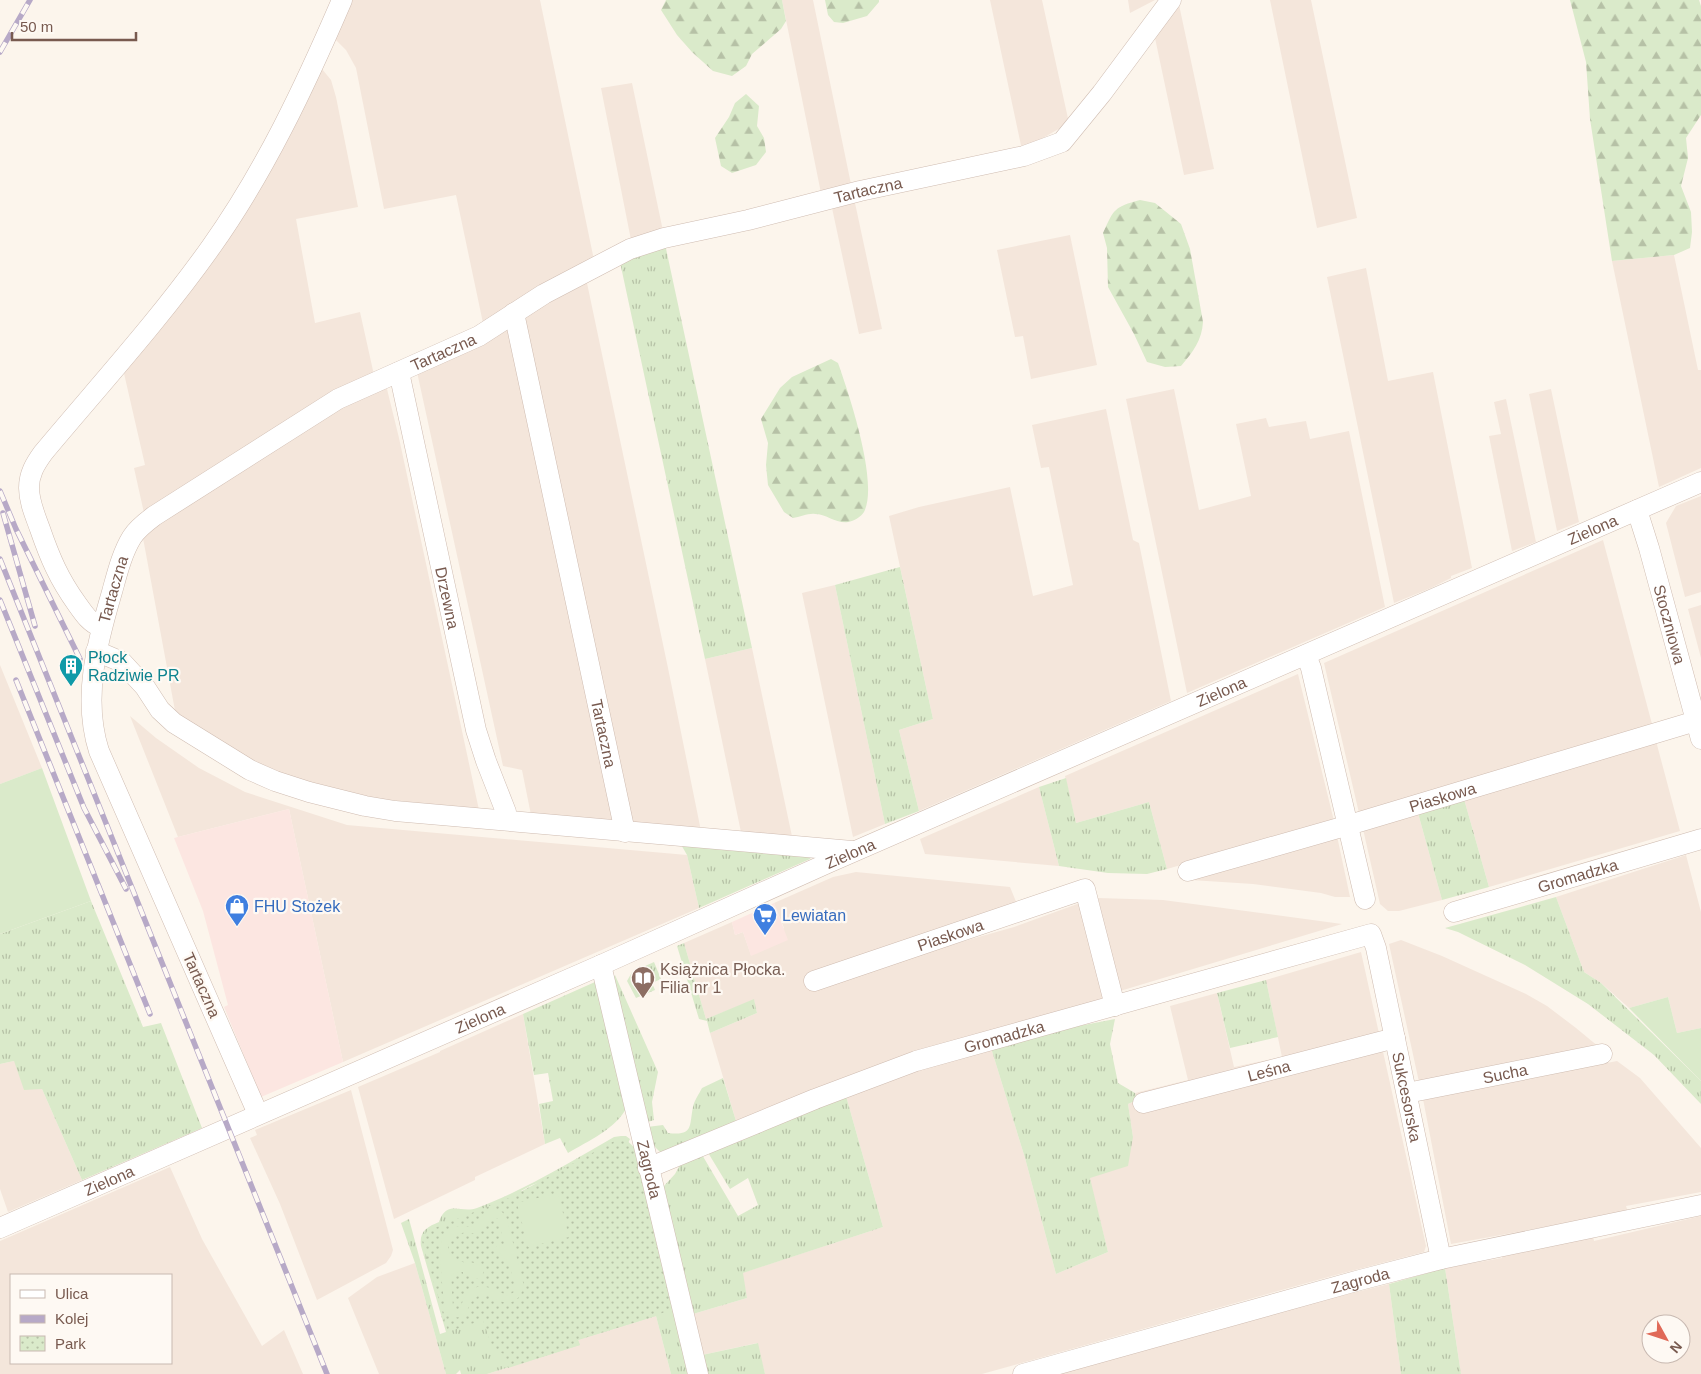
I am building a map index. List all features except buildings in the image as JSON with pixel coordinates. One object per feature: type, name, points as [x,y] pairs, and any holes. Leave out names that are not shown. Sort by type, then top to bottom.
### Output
[{"type":"street","points":[[101,627],[94,624],[85,615],[66,589],[50,560],[30,501],[29,488],[32,472],[43,453],[160,312],[211,246],[276,140],[307,81],[342,0]]},
{"type":"street","name":"Tartaczna","points":[[258,1114],[99,751],[93,733],[91,711],[96,651],[101,627],[129,544],[136,531],[145,523],[338,399],[478,336],[559,286],[630,250],[680,234],[748,220],[860,191],[1024,156],[1062,142],[1102,93],[1170,0]]},
{"type":"street","name":"Tartaczna","points":[[514,313],[625,832]]},
{"type":"street","name":"Drzewna","points":[[399,372],[476,730],[506,812],[506,820]]},
{"type":"street","name":"Zielona","points":[[0,1228],[1701,482]]},
{"type":"street","name":"Stoczniowa","points":[[1637,510],[1699,730]]},
{"type":"street","points":[[96,651],[122,662],[146,687],[160,710],[174,723],[231,760],[274,781],[309,792],[365,806],[395,811],[856,851]]},
{"type":"street","points":[[1306,655],[1311,668],[1349,825],[1365,899]]},
{"type":"street","name":"Piaskowa","points":[[1188,870],[1699,730]]},
{"type":"street","name":"Gromadzka","points":[[1454,912],[1701,839]]},
{"type":"street","name":"Piaskowa","points":[[814,981],[1086,889],[1115,1006]]},
{"type":"street","name":"Gromadzka","points":[[648,1168],[902,1066],[1371,934]]},
{"type":"street","name":"Sukcesorska","points":[[1371,934],[1376,948],[1441,1259]]},
{"type":"street","name":"Zagroda","points":[[601,965],[698,1374]]},
{"type":"street","name":"Leśna","points":[[1143,1103],[1395,1038]]},
{"type":"street","name":"Sucha","points":[[1407,1092],[1602,1054]]},
{"type":"street","name":"Zagroda","points":[[1023,1374],[1441,1259],[1701,1205]]},
{"type":"shaded area","points":[[349,0],[540,0],[594,260],[483,323],[456,195],[384,209],[356,68],[346,50],[333,37]]},
{"type":"shaded area","points":[[782,0],[813,0],[852,189],[822,198]]},
{"type":"shaded area","points":[[990,0],[1042,0],[1069,123],[1022,150]]},
{"type":"shaded area","points":[[1128,0],[1155,0],[1130,13]]},
{"type":"shaded area","points":[[1178,0],[1214,169],[1184,175],[1155,38],[1161,25]]},
{"type":"shaded area","points":[[1270,0],[1311,0],[1357,218],[1317,228]]},
{"type":"shaded area","points":[[322,69],[331,80],[336,97],[358,207],[296,219],[315,323],[360,312],[374,375],[144,513],[134,468],[145,465],[123,369]]},
{"type":"shaded area","points":[[632,83],[663,231],[631,240],[601,88]]},
{"type":"shaded area","points":[[855,203],[882,329],[859,334],[832,208]]},
{"type":"shaded area","points":[[1070,235],[1097,365],[1031,379],[1023,336],[1015,337],[997,250]]},
{"type":"shaded area","points":[[1674,255],[1698,370],[1701,370],[1701,468],[1659,487],[1612,261]]},
{"type":"shaded area","points":[[1366,268],[1388,381],[1433,372],[1472,568],[1394,603],[1327,277]]},
{"type":"shaded area","points":[[587,283],[701,831],[531,815],[522,770],[503,766],[417,372]]},
{"type":"shaded area","points":[[386,385],[479,810],[357,796],[303,783],[214,742],[176,716],[143,538],[161,518],[307,424]]},
{"type":"shaded area","points":[[1174,389],[1199,510],[1251,496],[1236,424],[1266,418],[1269,427],[1306,421],[1310,439],[1349,431],[1385,607],[1187,693],[1126,399]]},
{"type":"shaded area","points":[[1551,389],[1579,522],[1557,531],[1529,394]]},
{"type":"shaded area","points":[[1506,399],[1536,542],[1512,551],[1489,436],[1501,434],[1494,402]]},
{"type":"shaded area","points":[[1106,409],[1133,540],[1139,543],[1171,701],[919,811],[899,730],[933,719],[889,516],[919,507],[1010,487],[1033,596],[1073,585],[1049,467],[1041,468],[1032,425]]},
{"type":"shaded area","points":[[1701,496],[1701,592],[1685,597],[1666,523],[1676,506]]},
{"type":"shaded area","points":[[1603,540],[1652,724],[1359,813],[1324,663]]},
{"type":"shaded area","points":[[835,585],[885,824],[853,837],[802,593]]},
{"type":"shaded area","points":[[1701,605],[1701,658],[1688,609]]},
{"type":"shaded area","points":[[752,648],[793,841],[742,837],[705,659]]},
{"type":"shaded area","points":[[0,665],[42,768],[0,784]]},
{"type":"shaded area","points":[[1298,674],[1334,821],[1167,869],[1149,802],[1076,823],[1065,776]]},
{"type":"shaded area","points":[[130,716],[156,738],[199,768],[245,792],[347,825],[687,855],[699,908],[343,1062],[289,809],[178,837]]},
{"type":"shaded area","points":[[1656,741],[1680,831],[1489,887],[1464,799]]},
{"type":"shaded area","points":[[1039,787],[1059,866],[925,854],[920,839]]},
{"type":"shaded area","points":[[289,809],[343,1062],[261,1097],[224,1007],[228,1005],[203,911],[174,838]]},
{"type":"shaded area","points":[[1418,813],[1442,900],[1399,911],[1388,911],[1380,904],[1363,829]]},
{"type":"shaded area","points":[[1337,836],[1350,897],[1335,897],[1321,893],[1253,884],[1191,880]]},
{"type":"shaded area","points":[[1686,855],[1701,912],[1701,1028],[1677,1033],[1668,997],[1629,1008],[1601,983],[1584,972],[1556,897]]},
{"type":"shaded area","points":[[856,872],[1010,887],[1017,904],[922,953],[1014,927],[1080,903],[1104,998],[736,1121],[710,1033],[757,1013],[754,1000],[706,1019],[684,943],[732,922],[735,935],[743,932],[751,955],[784,928],[774,903],[833,877]]},
{"type":"shaded area","points":[[1098,898],[1163,900],[1342,924],[1120,991]]},
{"type":"shaded area","points":[[774,903],[788,940],[751,956],[743,932],[735,935],[732,922]]},
{"type":"shaded area","points":[[1401,940],[1442,956],[1526,994],[1547,1006],[1599,1047],[1419,1082],[1389,944]]},
{"type":"shaded area","points":[[1361,952],[1426,1246],[1424,1252],[982,1374],[765,1374],[757,1343],[702,1355],[693,1314],[747,1298],[742,1273],[883,1227],[846,1096],[898,1077],[991,1048],[1025,1158],[1056,1274],[1108,1252],[1089,1177],[1133,1137],[1128,1104],[1137,1100],[1135,1093],[1188,1080],[1170,1006],[1217,993],[1234,1067],[1282,1057],[1266,980]]},
{"type":"shaded area","points":[[523,1014],[545,1144],[475,1177],[475,1180],[394,1219],[358,1087]]},
{"type":"shaded area","points":[[14,1061],[42,1089],[82,1180],[8,1212],[0,1189],[0,1064]]},
{"type":"shaded area","points":[[1617,1061],[1640,1078],[1701,1148],[1701,1192],[1626,1206],[1628,1212],[1451,1244],[1423,1099]]},
{"type":"shaded area","points":[[351,1090],[393,1250],[386,1263],[317,1300],[280,1204],[250,1138],[257,1135],[255,1130]]},
{"type":"shaded area","points":[[170,1167],[202,1239],[262,1346],[284,1330],[303,1374],[0,1374],[0,1241]]},
{"type":"shaded area","points":[[1701,1216],[1701,1374],[1461,1374],[1445,1268],[1502,1258],[1502,1251],[1593,1236],[1594,1241]]},
{"type":"shaded area","points":[[415,1263],[446,1374],[379,1374],[348,1298],[377,1277]]},
{"type":"shaded area","points":[[1389,1284],[1401,1374],[1053,1374],[1304,1305]]},
{"type":"shaded area","points":[[656,1316],[671,1374],[487,1374],[579,1345],[578,1340]]},
{"type":"green space","points":[[666,0],[782,0],[786,21],[781,29],[752,54],[746,66],[732,76],[713,71],[677,35],[661,10]]},
{"type":"green space","points":[[825,0],[879,0],[879,2],[867,16],[843,23],[834,22],[828,15]]},
{"type":"green space","points":[[1570,0],[1699,0],[1701,6],[1701,115],[1686,138],[1688,158],[1681,186],[1691,212],[1692,232],[1690,248],[1674,255],[1612,261],[1590,119],[1586,62]]},
{"type":"green space","points":[[746,94],[759,106],[757,126],[764,138],[766,152],[756,165],[732,173],[721,166],[715,138],[729,117],[735,103]]},
{"type":"green space","points":[[1140,200],[1155,203],[1181,224],[1190,249],[1203,322],[1196,346],[1181,366],[1165,367],[1147,362],[1108,287],[1107,248],[1103,233],[1116,210]]},
{"type":"green space","points":[[665,244],[752,648],[705,659],[620,262]]},
{"type":"green space","points":[[831,359],[838,363],[849,395],[861,438],[868,481],[868,499],[864,512],[853,521],[848,522],[840,522],[815,514],[793,518],[784,512],[768,485],[766,465],[768,443],[761,419],[780,388],[792,377]]},
{"type":"green space","points":[[900,567],[933,719],[899,730],[919,811],[885,824],[835,585]]},
{"type":"green space","points":[[42,768],[91,901],[0,934],[0,784]]},
{"type":"green space","points":[[1066,778],[1076,823],[1149,802],[1167,869],[1147,874],[1108,873],[1059,866],[1039,787]]},
{"type":"green space","points":[[1464,799],[1489,887],[1442,900],[1418,813]]},
{"type":"green space","points":[[679,841],[812,855],[810,859],[699,908],[687,855]]},
{"type":"green space","points":[[1556,897],[1584,972],[1601,983],[1701,1081],[1701,1104],[1654,1055],[1588,1004],[1525,965],[1458,932],[1445,928]]},
{"type":"green space","points":[[91,901],[143,1027],[161,1023],[202,1128],[82,1180],[42,1089],[24,1090],[14,1061],[0,1064],[0,934]]},
{"type":"green space","points":[[684,943],[706,1019],[754,999],[757,1013],[710,1033],[707,1021],[699,1019],[677,946]]},
{"type":"green space","points":[[654,962],[661,979],[652,983],[655,990],[636,998],[627,981],[632,972]]},
{"type":"green space","points":[[615,975],[658,1072],[652,1102],[654,1120],[648,1122],[613,979]]},
{"type":"green space","points":[[1266,980],[1278,1037],[1230,1048],[1217,993]]},
{"type":"green space","points":[[595,982],[627,1107],[609,1128],[568,1153],[560,1138],[545,1144],[539,1104],[553,1101],[548,1073],[534,1075],[523,1014]]},
{"type":"green space","points":[[1668,997],[1677,1033],[1701,1028],[1701,1081],[1629,1008]]},
{"type":"green space","points":[[1115,1019],[1110,1044],[1118,1083],[1135,1093],[1137,1100],[1128,1104],[1133,1137],[1128,1166],[1090,1178],[1108,1252],[1056,1274],[1025,1158],[991,1048],[1053,1031]]},
{"type":"green space","points":[[723,1078],[736,1121],[661,1153],[653,1145],[647,1127],[663,1125],[668,1133],[676,1134],[686,1131],[689,1128],[694,1102],[702,1088]]},
{"type":"green space","points":[[846,1096],[883,1227],[743,1273],[747,1298],[693,1314],[663,1187],[675,1174],[681,1163],[701,1153],[738,1216],[758,1205],[748,1178],[730,1189],[707,1151]]},
{"type":"green space","points":[[626,1136],[630,1139],[624,1152],[532,1185],[521,1191],[661,1257],[691,1374],[671,1374],[656,1316],[578,1340],[580,1345],[487,1374],[461,1374],[460,1370],[456,1374],[446,1374],[415,1263],[401,1223],[409,1219],[440,1334],[446,1332],[421,1246],[421,1237],[425,1230],[439,1222],[442,1215],[450,1209],[477,1208],[495,1201],[547,1175],[614,1137]]},
{"type":"green space","points":[[624,1138],[634,1147],[675,1307],[656,1316],[578,1340],[580,1345],[508,1368],[504,1354],[493,1350],[483,1320],[448,1332],[422,1241],[427,1231],[511,1197],[618,1139]]},
{"type":"green space","points":[[558,1193],[569,1237],[528,1247],[517,1203]]},
{"type":"green space","points":[[488,1209],[497,1209],[507,1219],[523,1282],[522,1291],[518,1298],[512,1302],[503,1302],[489,1296],[479,1295],[471,1302],[465,1315],[454,1317],[445,1310],[440,1259],[442,1238],[446,1231],[451,1228],[477,1225]],"holes":[[[491,1218],[498,1219],[506,1251],[498,1245],[495,1248],[509,1263],[515,1287],[514,1292],[508,1296],[491,1288],[474,1288],[464,1298],[460,1309],[456,1310],[453,1307],[451,1276],[455,1273],[463,1272],[463,1274],[481,1280],[485,1267],[468,1261],[466,1263],[452,1257],[448,1242],[456,1234],[479,1232]]]},
{"type":"green space","points":[[1445,1268],[1461,1374],[1401,1374],[1389,1284]]},
{"type":"green space","points":[[758,1343],[765,1374],[706,1374],[702,1355]]},
{"type":"railway","points":[[0,52],[30,0]]},
{"type":"railway","points":[[0,491],[16,529],[80,659]]},
{"type":"railway","points":[[3,513],[35,626]]},
{"type":"railway","points":[[0,559],[327,1374]]},
{"type":"railway","points":[[0,600],[84,808],[126,889]]},
{"type":"railway","points":[[16,680],[150,1014]]},
{"type":"place","name":"Płock Radziwie PR","points":[[71,687]]},
{"type":"place","name":"FHU Stożek","points":[[237,927]]},
{"type":"place","name":"Lewiatan","points":[[765,936]]},
{"type":"place","name":"Książnica Płocka. Filia nr 1","points":[[643,999]]}]
